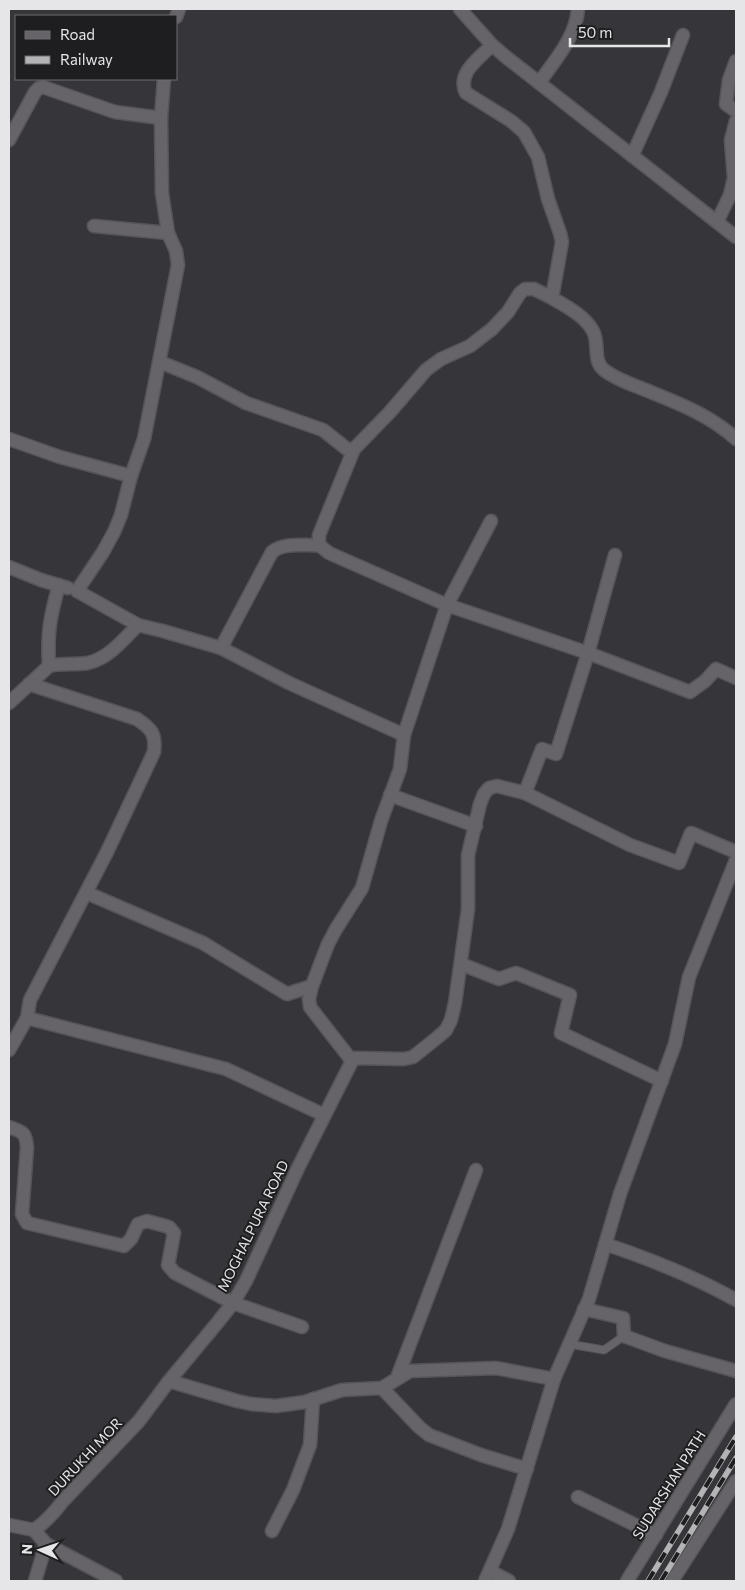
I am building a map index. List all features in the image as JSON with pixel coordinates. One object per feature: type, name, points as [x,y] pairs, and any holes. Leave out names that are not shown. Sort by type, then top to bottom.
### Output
[{"type":"street","points":[[460,9],[492,45],[736,237]]},
{"type":"street","points":[[539,82],[571,36],[575,27],[578,9]]},
{"type":"street","points":[[632,156],[661,92],[682,35]]},
{"type":"street","points":[[492,45],[467,71],[463,79],[463,87],[466,93],[524,132],[538,157],[548,199],[562,242],[552,298]]},
{"type":"street","points":[[736,61],[728,80],[726,104],[736,111]]},
{"type":"street","points":[[77,591],[103,552],[121,514],[131,476],[144,439],[178,265],[176,251],[168,233],[162,193],[161,118],[164,80]]},
{"type":"street","points":[[9,140],[35,92],[43,87],[114,112],[161,118]]},
{"type":"street","points":[[717,222],[730,195],[734,178],[731,140],[736,121]]},
{"type":"street","points":[[94,226],[168,233]]},
{"type":"street","points":[[319,545],[319,535],[354,449],[390,412],[426,370],[441,359],[470,346],[492,330],[525,289],[534,289],[552,298],[571,309],[588,324],[594,332],[597,359],[600,366],[606,371],[623,381],[706,416],[736,439]]},
{"type":"street","points":[[160,362],[198,377],[246,403],[324,430],[347,449],[354,449]]},
{"type":"street","points":[[9,439],[60,457],[131,476]]},
{"type":"street","points":[[490,521],[447,604],[404,736],[400,769],[381,821],[362,888],[328,944],[312,986],[309,998],[310,1007],[352,1061],[356,1058],[404,1059],[413,1057],[446,1030],[451,1020],[455,1003],[468,909],[468,856],[480,804],[488,788],[497,786],[525,793],[630,845],[679,863],[691,833],[736,852]]},
{"type":"street","points":[[221,648],[272,552],[277,548],[286,546],[319,545],[329,553],[447,604],[588,653],[690,692],[705,681],[716,669],[736,678]]},
{"type":"street","points":[[525,793],[542,750],[556,754],[588,653],[615,555]]},
{"type":"street","points":[[9,567],[77,591],[138,625],[221,648],[289,683],[404,736]]},
{"type":"street","points":[[49,666],[49,625],[59,586]]},
{"type":"street","points":[[9,704],[49,666],[88,662],[104,656],[115,649],[138,625]]},
{"type":"street","points":[[9,1050],[27,1018],[30,1000],[86,893],[154,752],[155,743],[154,733],[137,719],[29,684]]},
{"type":"street","points":[[390,795],[476,826]]},
{"type":"street","points":[[509,1581],[487,1576],[508,1529],[554,1379],[589,1299],[620,1194],[675,1044],[689,977],[733,880],[736,860]]},
{"type":"street","points":[[86,893],[204,944],[286,994],[312,986]]},
{"type":"street","points":[[460,964],[499,979],[516,973],[570,995],[561,1033],[662,1081]]},
{"type":"street","points":[[27,1018],[226,1070],[324,1115]]},
{"type":"street","name":"MOGHALPURA ROAD","points":[[169,1381],[233,1303],[246,1281],[298,1168],[352,1061]]},
{"type":"street","points":[[9,1127],[21,1131],[26,1137],[27,1148],[22,1214],[28,1223],[124,1246],[131,1239],[138,1224],[147,1221],[169,1228],[174,1233],[168,1265],[175,1273],[233,1303],[302,1327]]},
{"type":"street","points":[[397,1378],[476,1170]]},
{"type":"street","points":[[605,1244],[642,1256],[712,1287],[736,1300]]},
{"type":"street","points":[[584,1309],[623,1318],[624,1336],[665,1351],[735,1368]]},
{"type":"street","points":[[169,1381],[251,1404],[276,1406],[305,1402],[342,1390],[382,1388],[410,1371],[496,1368],[554,1379]]},
{"type":"street","name":"DURUKHI MOR","points":[[34,1530],[52,1516],[62,1501],[139,1421],[169,1381]]},
{"type":"street","points":[[382,1388],[429,1435],[481,1455],[527,1469]]},
{"type":"street","points":[[272,1531],[293,1490],[310,1445],[313,1399]]},
{"type":"street","name":"SUDARSHAN PATH","points":[[627,1581],[736,1404]]},
{"type":"street","points":[[672,1581],[736,1481]]},
{"type":"street","points":[[578,1497],[656,1535]]},
{"type":"street","points":[[9,1525],[34,1530],[46,1544],[116,1581]]},
{"type":"street","points":[[35,1581],[46,1544]]},
{"type":"lane","points":[[569,1344],[604,1350],[624,1336]]},
{"type":"railway","points":[[648,1581],[736,1437]]},
{"type":"railway","points":[[661,1581],[736,1458]]}]
